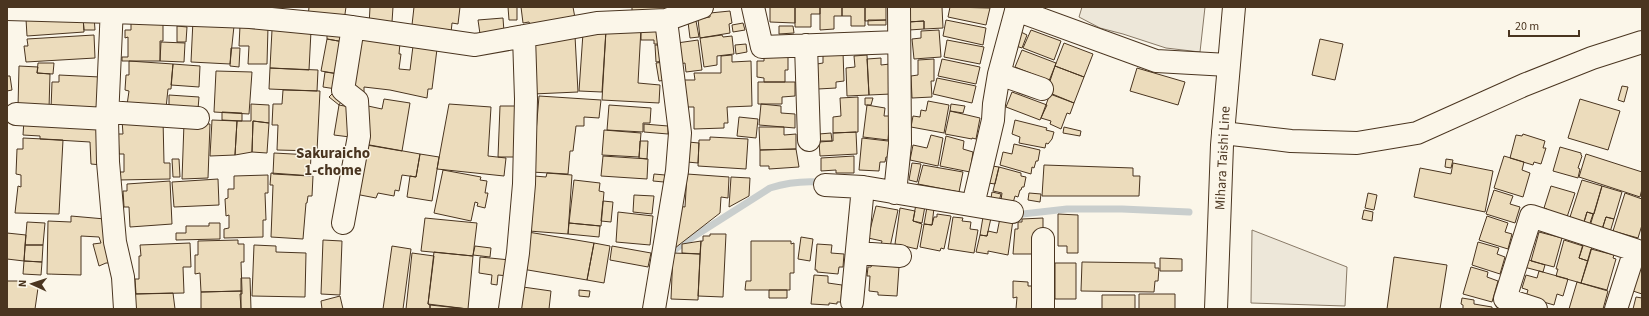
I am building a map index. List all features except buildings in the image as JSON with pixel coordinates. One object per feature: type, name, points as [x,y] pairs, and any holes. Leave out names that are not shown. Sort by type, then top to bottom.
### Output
[{"type":"street","points":[[7,10],[112,9],[250,12],[474,45],[597,23],[622,14],[666,20],[702,7]]},
{"type":"street","points":[[753,7],[762,47],[899,42]]},
{"type":"street","points":[[895,193],[900,144],[899,7]]},
{"type":"street","name":"Mihara Taishi Line","points":[[1216,309],[1223,133],[1234,7]]},
{"type":"street","points":[[112,9],[107,116],[111,208],[115,242],[123,277],[124,309]]},
{"type":"street","points":[[973,205],[993,120],[999,74],[1016,9],[1156,61],[1228,65]]},
{"type":"street","points":[[654,309],[677,170],[680,133],[666,20]]},
{"type":"street","points":[[343,223],[359,136],[357,101],[343,90],[353,27]]},
{"type":"street","points":[[510,309],[518,253],[524,184],[526,99],[524,36]]},
{"type":"street","points":[[1223,133],[1291,141],[1357,143],[1417,134],[1524,85],[1592,58],[1642,42]]},
{"type":"street","points":[[806,45],[809,140]]},
{"type":"street","points":[[999,74],[1042,89]]},
{"type":"street","points":[[16,114],[198,118]]},
{"type":"street","points":[[824,185],[863,187],[1012,212]]},
{"type":"street","points":[[852,302],[863,187]]},
{"type":"street","points":[[1536,309],[1505,299],[1531,216],[1635,250],[1616,309]]},
{"type":"street","points":[[1043,239],[1043,309]]},
{"type":"street","points":[[857,253],[900,256]]},
{"type":"shaded area","points":[[1082,7],[1205,7],[1200,52],[1166,48],[1100,28],[1079,17]]},
{"type":"shaded area","points":[[1252,230],[1347,267],[1345,306],[1251,303]]},
{"type":"waterway","points":[[673,251],[770,188],[806,182],[818,182],[818,187]]},
{"type":"waterway","points":[[1013,215],[1067,209],[1122,209],[1189,212]]},
{"type":"district","name":"Sakuraicho 1-chome","points":[[333,162]]}]
